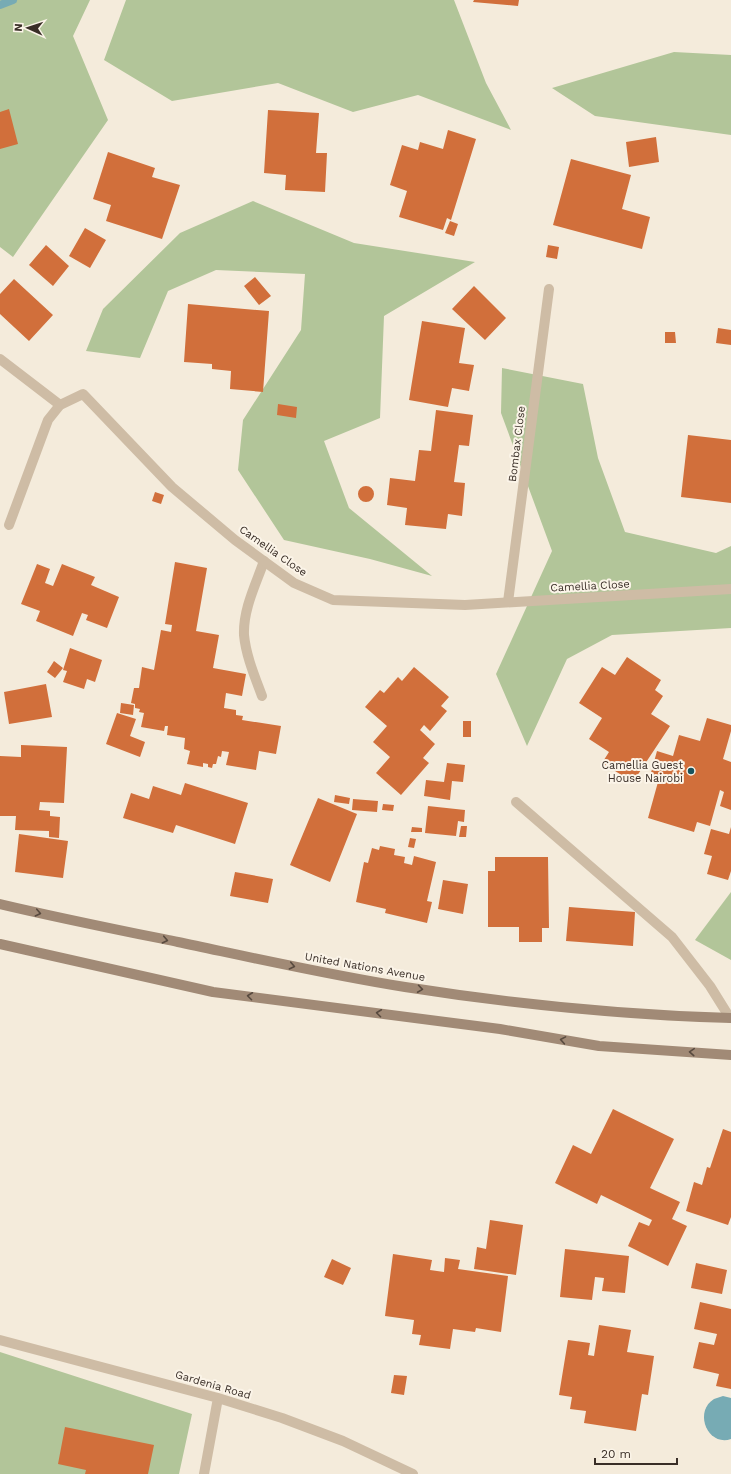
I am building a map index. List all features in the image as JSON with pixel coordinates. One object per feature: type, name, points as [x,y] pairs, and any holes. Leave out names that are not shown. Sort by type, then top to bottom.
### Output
[{"type":"street","name":"Bombax Close","points":[[508,602],[549,289]]},
{"type":"street","points":[[0,359],[60,405]]},
{"type":"street","name":"Camellia Close","points":[[9,525],[48,420],[60,405],[82,394],[172,487],[235,540],[294,583],[333,600],[465,605],[731,589]]},
{"type":"street","points":[[262,696],[248,654],[244,635],[245,617],[264,561]]},
{"type":"street","points":[[516,802],[672,937],[710,986],[731,1018]]},
{"type":"street","name":"United Nations Avenue","points":[[0,904],[302,968],[404,987],[504,1001],[577,1008],[648,1014],[731,1018]]},
{"type":"street","points":[[0,944],[214,992],[500,1029],[598,1046],[731,1055]]},
{"type":"street","name":"Gardenia Road","points":[[0,1340],[218,1398],[282,1418],[343,1441],[413,1474]]},
{"type":"street","points":[[204,1474],[218,1398]]},
{"type":"green space","points":[[0,0],[90,0],[73,36],[108,120],[13,257],[0,247]]},
{"type":"green space","points":[[126,0],[454,0],[486,83],[511,130],[418,95],[353,112],[278,83],[172,101],[104,60]]},
{"type":"green space","points":[[674,52],[731,55],[731,135],[595,116],[552,88]]},
{"type":"green space","points":[[253,201],[354,243],[475,262],[384,316],[380,418],[324,441],[349,508],[432,576],[370,559],[284,540],[238,470],[243,420],[301,330],[305,274],[216,270],[168,291],[140,358],[86,351],[103,309],[180,233]]},
{"type":"green space","points":[[502,368],[583,384],[598,458],[625,532],[716,553],[731,546],[731,628],[612,635],[567,659],[527,746],[496,674],[552,551],[501,413]]},
{"type":"green space","points":[[731,892],[731,960],[695,940]]},
{"type":"green space","points":[[0,1352],[192,1414],[179,1474],[0,1474]]},
{"type":"water","points":[[723,1396],[731,1398],[731,1439],[723,1440],[716,1438],[710,1433],[706,1427],[704,1419],[708,1405],[714,1399]]},
{"type":"building","points":[[474,0],[519,0],[518,6],[473,2]]},
{"type":"building","points":[[9,109],[18,144],[0,149],[0,112]]},
{"type":"building","points":[[268,110],[319,113],[316,153],[327,153],[325,192],[285,190],[286,175],[264,173]]},
{"type":"building","points":[[448,130],[476,139],[451,220],[447,218],[443,230],[399,217],[407,191],[390,185],[402,145],[418,150],[420,142],[443,149]]},
{"type":"building","points":[[656,137],[659,162],[629,167],[626,142]]},
{"type":"building","points":[[108,152],[155,168],[152,177],[180,185],[162,239],[106,221],[111,205],[93,199]]},
{"type":"building","points":[[571,159],[631,175],[622,209],[650,217],[642,249],[553,225]]},
{"type":"building","points":[[450,221],[458,224],[454,236],[445,233]]},
{"type":"building","points":[[85,228],[106,240],[90,268],[69,256]]},
{"type":"building","points":[[46,245],[69,266],[53,286],[29,265]]},
{"type":"building","points":[[548,245],[559,247],[557,259],[546,257]]},
{"type":"building","points":[[255,277],[271,296],[259,305],[244,286]]},
{"type":"building","points":[[14,279],[53,315],[29,341],[0,314],[0,294]]},
{"type":"building","points":[[474,286],[506,318],[485,340],[452,309]]},
{"type":"building","points":[[188,304],[269,311],[263,392],[230,389],[231,371],[212,369],[212,364],[184,362]]},
{"type":"building","points":[[422,321],[465,328],[459,363],[474,365],[469,391],[452,388],[448,407],[409,400]]},
{"type":"building","points":[[718,328],[731,330],[731,345],[716,343]]},
{"type":"building","points":[[665,332],[675,332],[676,343],[665,343]]},
{"type":"building","points":[[278,404],[297,407],[296,418],[277,415]]},
{"type":"building","points":[[436,410],[473,415],[469,446],[459,445],[454,482],[465,483],[462,516],[448,514],[446,529],[405,525],[407,508],[387,505],[390,478],[415,481],[419,450],[431,451]]},
{"type":"building","points":[[688,435],[731,440],[731,503],[681,497]]},
{"type":"building","points":[[366,486],[372,488],[374,494],[372,500],[366,502],[360,500],[358,494],[360,488]]},
{"type":"building","points":[[155,492],[164,495],[161,504],[152,501]]},
{"type":"building","points":[[175,562],[207,568],[196,631],[219,635],[213,668],[246,674],[242,696],[226,693],[224,708],[236,710],[236,715],[243,716],[242,720],[281,726],[276,754],[259,751],[256,770],[226,765],[229,752],[222,751],[221,757],[218,756],[216,764],[213,764],[212,768],[208,767],[208,764],[203,763],[203,767],[187,764],[190,751],[184,749],[185,738],[167,735],[168,726],[165,726],[164,731],[141,727],[144,713],[139,712],[140,709],[135,708],[135,704],[131,703],[134,688],[139,688],[142,667],[154,670],[161,630],[171,632],[172,625],[165,624]]},
{"type":"building","points":[[37,564],[50,569],[45,583],[53,586],[62,564],[95,577],[91,585],[119,597],[107,628],[86,620],[88,615],[82,613],[73,636],[36,621],[40,611],[21,604]]},
{"type":"building","points":[[70,648],[102,660],[95,682],[87,679],[84,689],[63,682],[67,671],[63,670]]},
{"type":"building","points":[[627,657],[661,680],[655,690],[663,696],[651,714],[670,726],[633,782],[602,763],[609,752],[589,739],[602,718],[579,703],[602,667],[615,675]]},
{"type":"building","points":[[54,661],[63,668],[55,678],[47,672]]},
{"type":"building","points":[[414,667],[449,697],[441,706],[447,711],[430,731],[424,725],[420,730],[435,744],[423,758],[429,763],[401,795],[376,773],[390,757],[373,742],[387,726],[365,707],[380,690],[384,693],[398,677],[402,681]]},
{"type":"building","points":[[46,684],[52,717],[9,724],[4,692]]},
{"type":"building","points":[[121,703],[134,705],[133,715],[120,713]]},
{"type":"building","points":[[117,713],[136,719],[130,736],[145,742],[140,757],[106,744]]},
{"type":"building","name":"Camellia Guest House Nairobi","points":[[707,718],[731,725],[731,731],[723,759],[731,762],[731,810],[720,806],[724,792],[720,790],[710,826],[697,822],[694,832],[648,818],[658,782],[649,780],[657,751],[673,756],[679,735],[700,741]]},
{"type":"building","points":[[463,721],[471,721],[471,737],[463,737]]},
{"type":"building","points":[[21,745],[67,747],[64,803],[40,802],[39,810],[50,811],[50,816],[60,817],[59,838],[49,837],[49,831],[15,830],[16,816],[0,816],[0,756],[21,757]]},
{"type":"building","points":[[447,763],[465,765],[463,782],[452,781],[450,800],[424,796],[426,780],[444,782]]},
{"type":"building","points":[[185,783],[248,803],[235,844],[176,825],[173,833],[123,818],[131,793],[149,799],[153,786],[181,795]]},
{"type":"building","points":[[335,795],[350,798],[349,804],[334,802]]},
{"type":"building","points":[[318,798],[357,814],[330,882],[290,865]]},
{"type":"building","points":[[353,799],[378,801],[377,812],[352,810]]},
{"type":"building","points":[[383,804],[394,805],[393,811],[382,810]]},
{"type":"building","points":[[428,806],[465,810],[464,822],[458,821],[456,836],[425,833]]},
{"type":"building","points":[[461,826],[467,826],[466,837],[459,837]]},
{"type":"building","points":[[412,827],[422,828],[422,832],[411,832]]},
{"type":"building","points":[[731,827],[731,871],[728,880],[707,874],[712,856],[704,854],[711,829],[729,834]]},
{"type":"building","points":[[19,834],[68,841],[63,878],[15,872]]},
{"type":"building","points":[[410,838],[416,839],[414,848],[408,847]]},
{"type":"building","points":[[380,846],[395,849],[394,855],[405,857],[404,863],[412,865],[414,856],[436,862],[427,901],[432,902],[427,923],[385,913],[386,909],[356,902],[364,862],[368,863],[372,848],[379,850]]},
{"type":"building","points":[[495,857],[548,857],[549,928],[542,928],[542,942],[519,942],[519,927],[488,927],[488,871],[495,871]]},
{"type":"building","points":[[235,872],[273,879],[268,903],[230,896]]},
{"type":"building","points":[[443,880],[468,884],[463,914],[438,909]]},
{"type":"building","points":[[569,907],[635,912],[633,946],[566,941]]},
{"type":"building","points":[[613,1109],[674,1139],[650,1188],[680,1202],[672,1219],[687,1226],[668,1266],[628,1246],[639,1222],[649,1226],[652,1220],[601,1195],[597,1204],[555,1183],[573,1145],[591,1154]]},
{"type":"building","points":[[723,1129],[731,1132],[731,1217],[728,1225],[686,1211],[694,1182],[702,1185],[707,1167],[710,1168]]},
{"type":"building","points":[[490,1220],[523,1225],[516,1275],[474,1269],[477,1247],[486,1249]]},
{"type":"building","points":[[565,1249],[629,1256],[625,1293],[602,1291],[604,1278],[595,1277],[592,1300],[560,1297]]},
{"type":"building","points":[[393,1254],[432,1260],[430,1270],[444,1272],[445,1258],[460,1260],[458,1269],[508,1276],[501,1332],[476,1328],[475,1332],[453,1329],[450,1349],[419,1345],[421,1335],[412,1334],[414,1320],[385,1316]]},
{"type":"building","points":[[332,1259],[351,1268],[343,1285],[324,1277]]},
{"type":"building","points":[[696,1263],[727,1270],[722,1294],[691,1288]]},
{"type":"building","points":[[700,1302],[731,1309],[731,1389],[716,1386],[719,1374],[693,1368],[699,1342],[714,1345],[717,1334],[694,1329]]},
{"type":"building","points":[[599,1325],[631,1330],[627,1352],[654,1356],[648,1395],[642,1394],[636,1431],[584,1423],[586,1411],[570,1409],[572,1397],[559,1395],[568,1340],[590,1343],[588,1355],[594,1356]]},
{"type":"building","points":[[394,1375],[407,1376],[404,1395],[391,1393]]},
{"type":"building","points":[[65,1427],[154,1445],[148,1474],[85,1474],[86,1470],[58,1464]]},
{"type":"waterway","points":[[0,5],[13,0]]},
{"type":"place","name":"Camellia Guest House Nairobi","points":[[691,771]]}]
